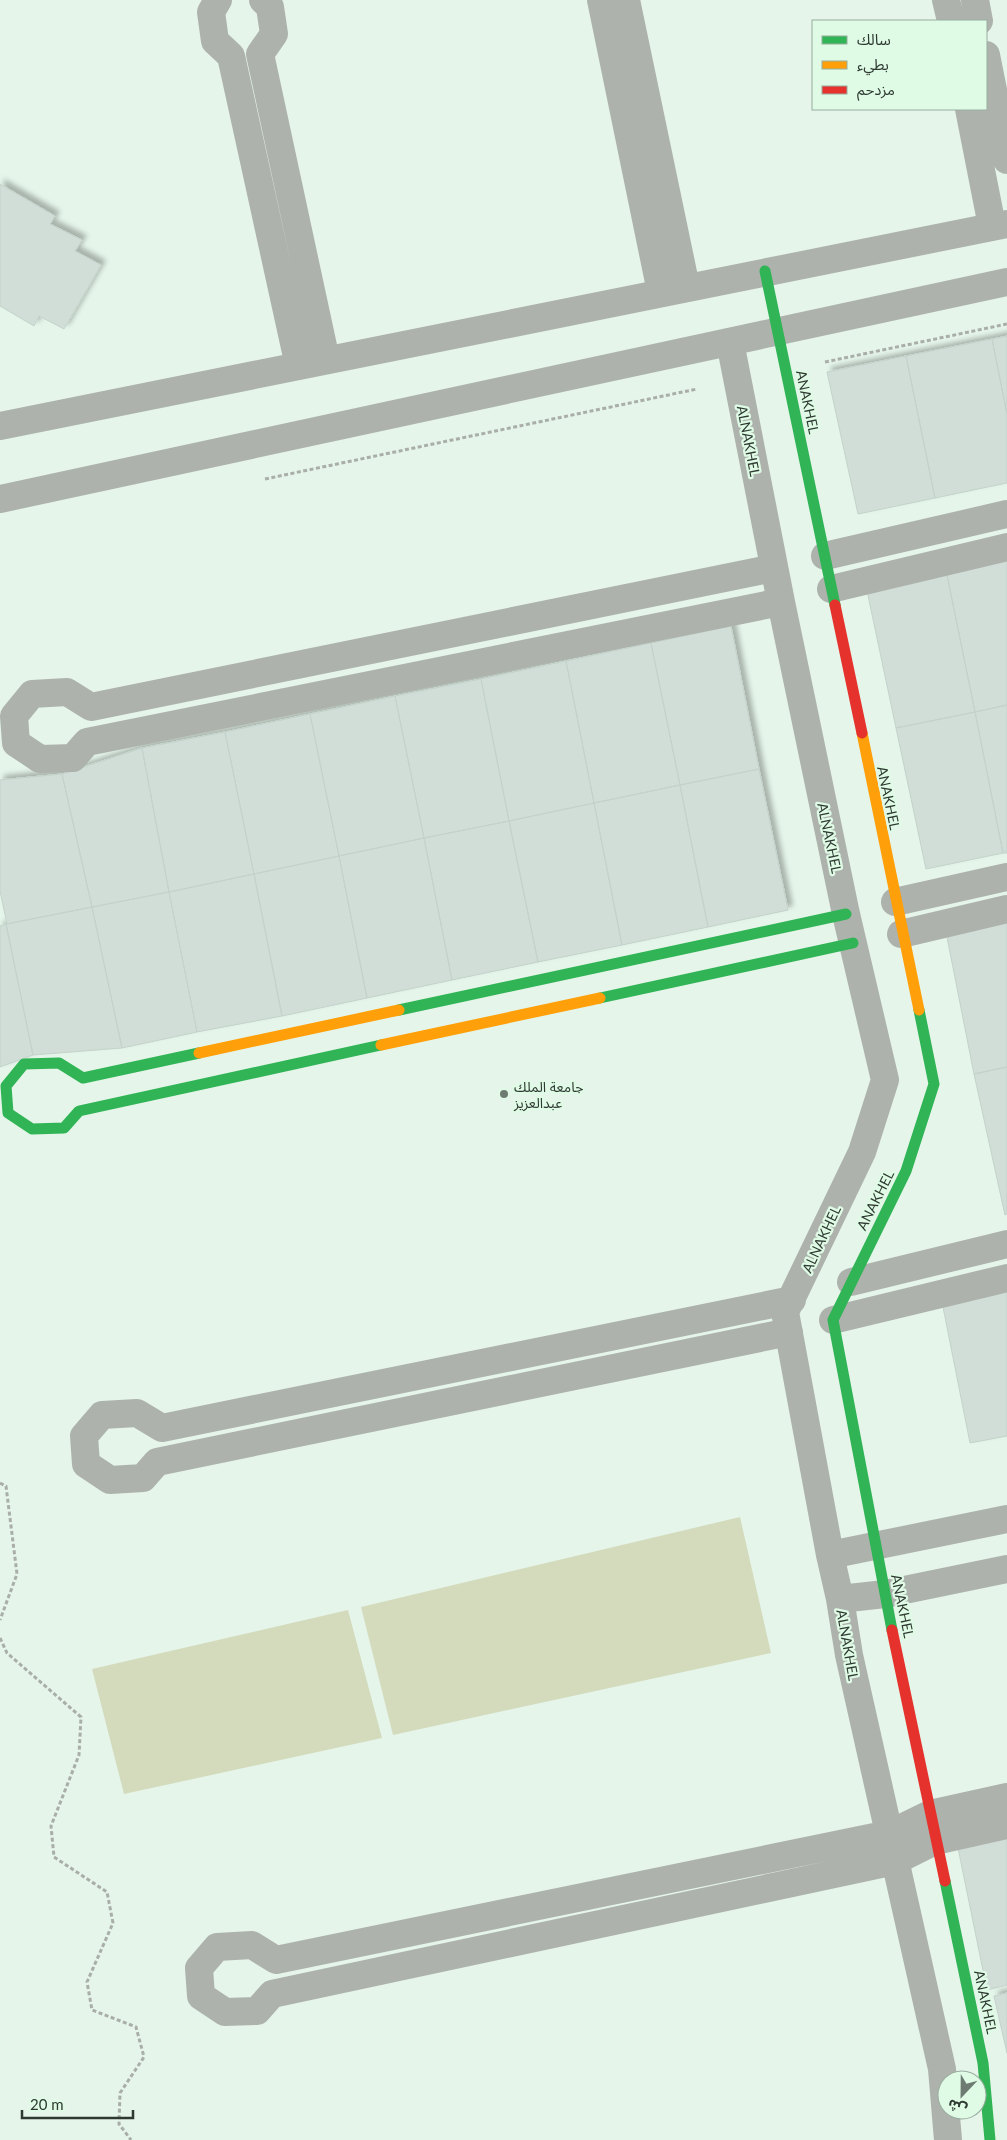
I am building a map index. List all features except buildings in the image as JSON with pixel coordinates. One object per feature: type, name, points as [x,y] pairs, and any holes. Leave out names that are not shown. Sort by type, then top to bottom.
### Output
[{"type":"street","points":[[218,0],[211,12],[215,40],[231,56],[299,366]]},
{"type":"street","points":[[264,0],[270,7],[274,34],[260,54],[326,360]]},
{"type":"street","points":[[600,0],[673,290]]},
{"type":"street","points":[[626,0],[673,290]]},
{"type":"street","points":[[946,0],[951,20]]},
{"type":"street","points":[[975,0],[979,20]]},
{"type":"street","points":[[987,60],[1007,160]]},
{"type":"street","points":[[0,426],[1000,225],[969,110]]},
{"type":"street","name":"ANAKHEL","points":[[765,271],[901,934],[934,1084],[906,1171],[833,1320],[875,1546],[983,2063],[990,2140]]},
{"type":"street","points":[[0,499],[1007,282]]},
{"type":"street","name":"ALNAKHEL","points":[[730,342],[774,568],[846,914],[885,1080],[862,1152],[785,1312],[849,1655],[942,2069],[948,2140]]},
{"type":"street","points":[[824,556],[1007,514]]},
{"type":"street","points":[[831,589],[1007,547]]},
{"type":"street","points":[[774,568],[91,707],[67,692],[32,694],[14,716],[16,743],[40,759],[73,758],[87,742],[781,602]]},
{"type":"street","points":[[895,902],[1007,877]]},
{"type":"street","points":[[901,934],[1007,909]]},
{"type":"street","points":[[846,914],[83,1078],[59,1062],[24,1064],[6,1086],[8,1113],[32,1129],[64,1128],[79,1111],[854,943]]},
{"type":"street","points":[[851,1282],[1007,1244]]},
{"type":"street","points":[[833,1320],[1007,1278]]},
{"type":"street","points":[[789,1332],[157,1462],[143,1478],[110,1480],[86,1464],[84,1436],[102,1415],[137,1413],[162,1428],[792,1300]]},
{"type":"street","points":[[830,1555],[1007,1519]]},
{"type":"street","points":[[840,1599],[885,1594],[1007,1569]]},
{"type":"street","points":[[1007,1797],[930,1814],[889,1834],[276,1960],[252,1945],[217,1947],[199,1968],[201,1996],[225,2012],[257,2010],[272,1994],[895,1861],[936,1841],[1007,1825]]},
{"type":"path","points":[[825,362],[1007,324]]},
{"type":"path","points":[[261,480],[697,389]]},
{"type":"path","points":[[0,1483],[6,1486],[17,1574],[0,1620]]},
{"type":"path","points":[[0,1638],[7,1653],[81,1717],[79,1755],[51,1826],[54,1857],[107,1892],[113,1923],[87,1982],[92,2010],[136,2027],[144,2056],[120,2093],[119,2124],[131,2140]]},
{"type":"green space","points":[[740,1517],[771,1653],[393,1735],[361,1607]]},
{"type":"green space","points":[[348,1610],[382,1738],[124,1794],[92,1669]]},
{"type":"traffic: fast","points":[[765,271],[835,605]]},
{"type":"traffic: fast","points":[[399,1010],[846,914]]},
{"type":"traffic: fast","points":[[600,998],[853,943]]},
{"type":"traffic: fast","points":[[892,1630],[833,1320],[906,1171],[934,1084],[919,1010]]},
{"type":"traffic: fast","points":[[199,1053],[83,1078],[59,1063],[24,1064],[6,1086],[8,1113],[32,1129],[64,1128],[79,1111],[381,1045]]},
{"type":"traffic: fast","points":[[945,1881],[983,2063],[990,2140]]},
{"type":"traffic: slow","points":[[862,733],[919,1010]]},
{"type":"traffic: slow","points":[[381,1045],[600,998]]},
{"type":"traffic: slow","points":[[199,1053],[399,1010]]},
{"type":"traffic: jam","points":[[835,605],[862,733]]},
{"type":"traffic: jam","points":[[892,1630],[945,1881]]},
{"type":"place","name":"جامعة الملك عبدالعزيز","points":[[504,1094]]}]
